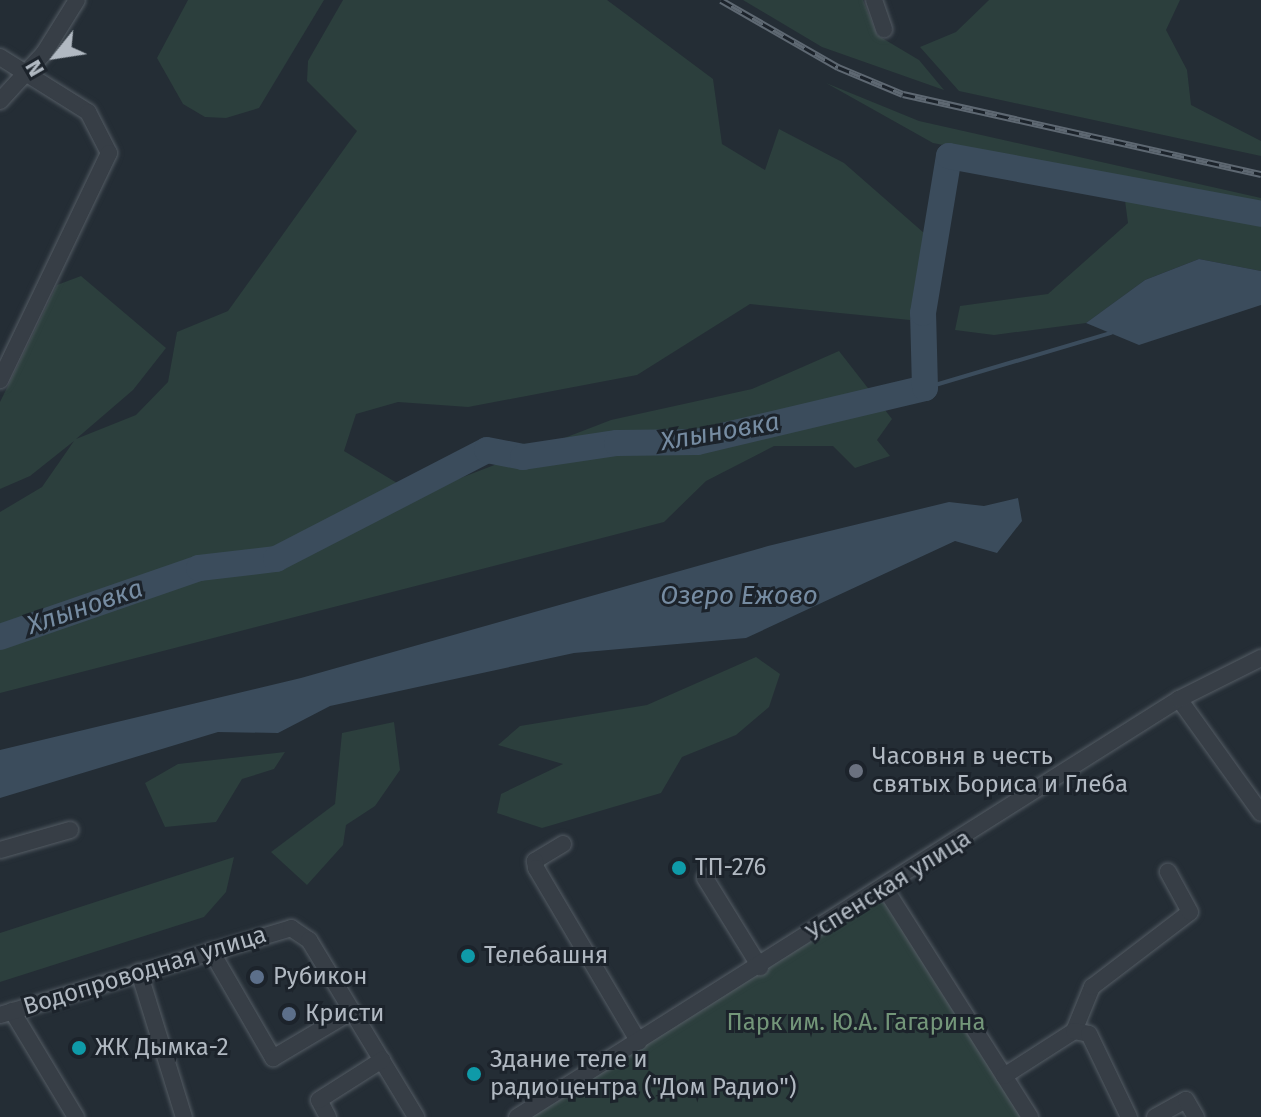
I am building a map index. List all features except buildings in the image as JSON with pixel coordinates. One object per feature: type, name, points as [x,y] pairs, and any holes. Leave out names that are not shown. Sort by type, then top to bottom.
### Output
[{"type":"street","points":[[0,101],[77,0]]},
{"type":"street","points":[[874,0],[884,29]]},
{"type":"street","points":[[0,57],[98,120],[109,160],[0,380]]},
{"type":"street","name":"Успенская улица","points":[[517,1117],[886,890],[1179,699],[1261,658]]},
{"type":"street","points":[[1179,699],[1261,813]]},
{"type":"street","points":[[0,850],[70,830]]},
{"type":"street","points":[[563,844],[535,861],[536,868],[639,1042]]},
{"type":"street","points":[[1004,1076],[1074,1031],[1092,987],[1190,912],[1168,872]]},
{"type":"street","points":[[705,878],[760,967]]},
{"type":"street","points":[[886,890],[1030,1117]]},
{"type":"street","name":"Водопроводная улица","points":[[6,1013],[291,928],[309,940],[352,1011]]},
{"type":"street","points":[[211,951],[273,1058],[352,1011],[416,1117]]},
{"type":"street","points":[[139,972],[184,1117]]},
{"type":"street","points":[[6,1013],[76,1117]]},
{"type":"street","points":[[1074,1031],[1089,1034],[1101,1051],[1102,1075],[1129,1117]]},
{"type":"street","points":[[328,1117],[319,1100],[382,1060]]},
{"type":"street","points":[[1155,1117],[1186,1100],[1196,1117]]},
{"type":"green space","points":[[188,0],[324,0],[259,108],[226,118],[205,117],[183,104],[157,58]]},
{"type":"green space","points":[[343,0],[607,0],[713,79],[722,144],[765,170],[779,129],[844,163],[924,233],[910,320],[750,304],[637,375],[468,407],[398,402],[356,414],[344,451],[402,486],[458,479],[611,420],[752,389],[839,351],[892,419],[877,440],[890,456],[855,468],[833,446],[774,446],[706,481],[664,522],[0,693],[0,512],[42,487],[74,441],[30,476],[0,489],[0,402],[57,285],[81,276],[166,348],[133,390],[76,439],[136,415],[168,382],[177,332],[228,311],[357,131],[307,81],[308,61]]},
{"type":"green space","points":[[743,0],[863,0],[877,35],[919,60],[944,90],[822,47]]},
{"type":"green space","points":[[989,0],[1180,0],[1166,30],[1187,70],[1191,105],[1261,141],[1261,156],[959,91],[920,47],[956,32]]},
{"type":"green space","points":[[826,83],[919,121],[1261,198],[1261,208],[933,143]]},
{"type":"green space","points":[[1124,193],[1261,219],[1261,271],[1199,259],[1145,280],[1086,323],[994,335],[955,330],[960,306],[1048,294],[1128,223]]},
{"type":"green space","points":[[756,657],[780,674],[769,707],[736,735],[682,757],[661,793],[542,828],[497,813],[501,794],[563,764],[498,745],[520,726],[647,705]]},
{"type":"green space","points":[[394,722],[400,770],[375,806],[346,825],[343,845],[307,885],[271,852],[335,804],[342,733]]},
{"type":"green space","points":[[285,752],[274,769],[242,779],[216,822],[165,827],[145,783],[178,764]]},
{"type":"green space","points":[[234,857],[226,892],[204,917],[0,982],[0,933]]},
{"type":"green space","name":"Парк им. Ю.А. Гагарина","points":[[872,903],[887,903],[1030,1117],[528,1117]]},
{"type":"water","points":[[1199,259],[1261,271],[1261,305],[1139,345],[1086,323],[1145,280]]},
{"type":"water","name":"Озеро Ежово","points":[[1018,498],[1022,521],[997,553],[955,541],[746,638],[574,653],[330,706],[278,733],[218,732],[0,798],[0,750],[301,678],[768,546],[949,502],[984,506]]},
{"type":"waterway","name":"Хлыновка","points":[[0,637],[199,568],[276,559],[487,450],[523,457],[617,443],[697,442],[925,388],[923,313],[949,156],[1261,214]]},
{"type":"waterway","points":[[925,388],[1111,333]]},
{"type":"railway","points":[[721,0],[838,67],[903,94],[1261,174]]},
{"type":"place","name":"Часовня в честь святых Бориса и Глеба","points":[[856,771]]},
{"type":"place","name":"ТП-276","points":[[679,868]]},
{"type":"place","name":"Телебашня","points":[[468,956]]},
{"type":"place","name":"Рубикон","points":[[257,977]]},
{"type":"place","name":"Кристи","points":[[289,1014]]},
{"type":"place","name":"ЖК Дымка-2","points":[[79,1048]]},
{"type":"place","name":"Здание теле и радиоцентра (\"Дом Радио\")","points":[[474,1074]]}]
